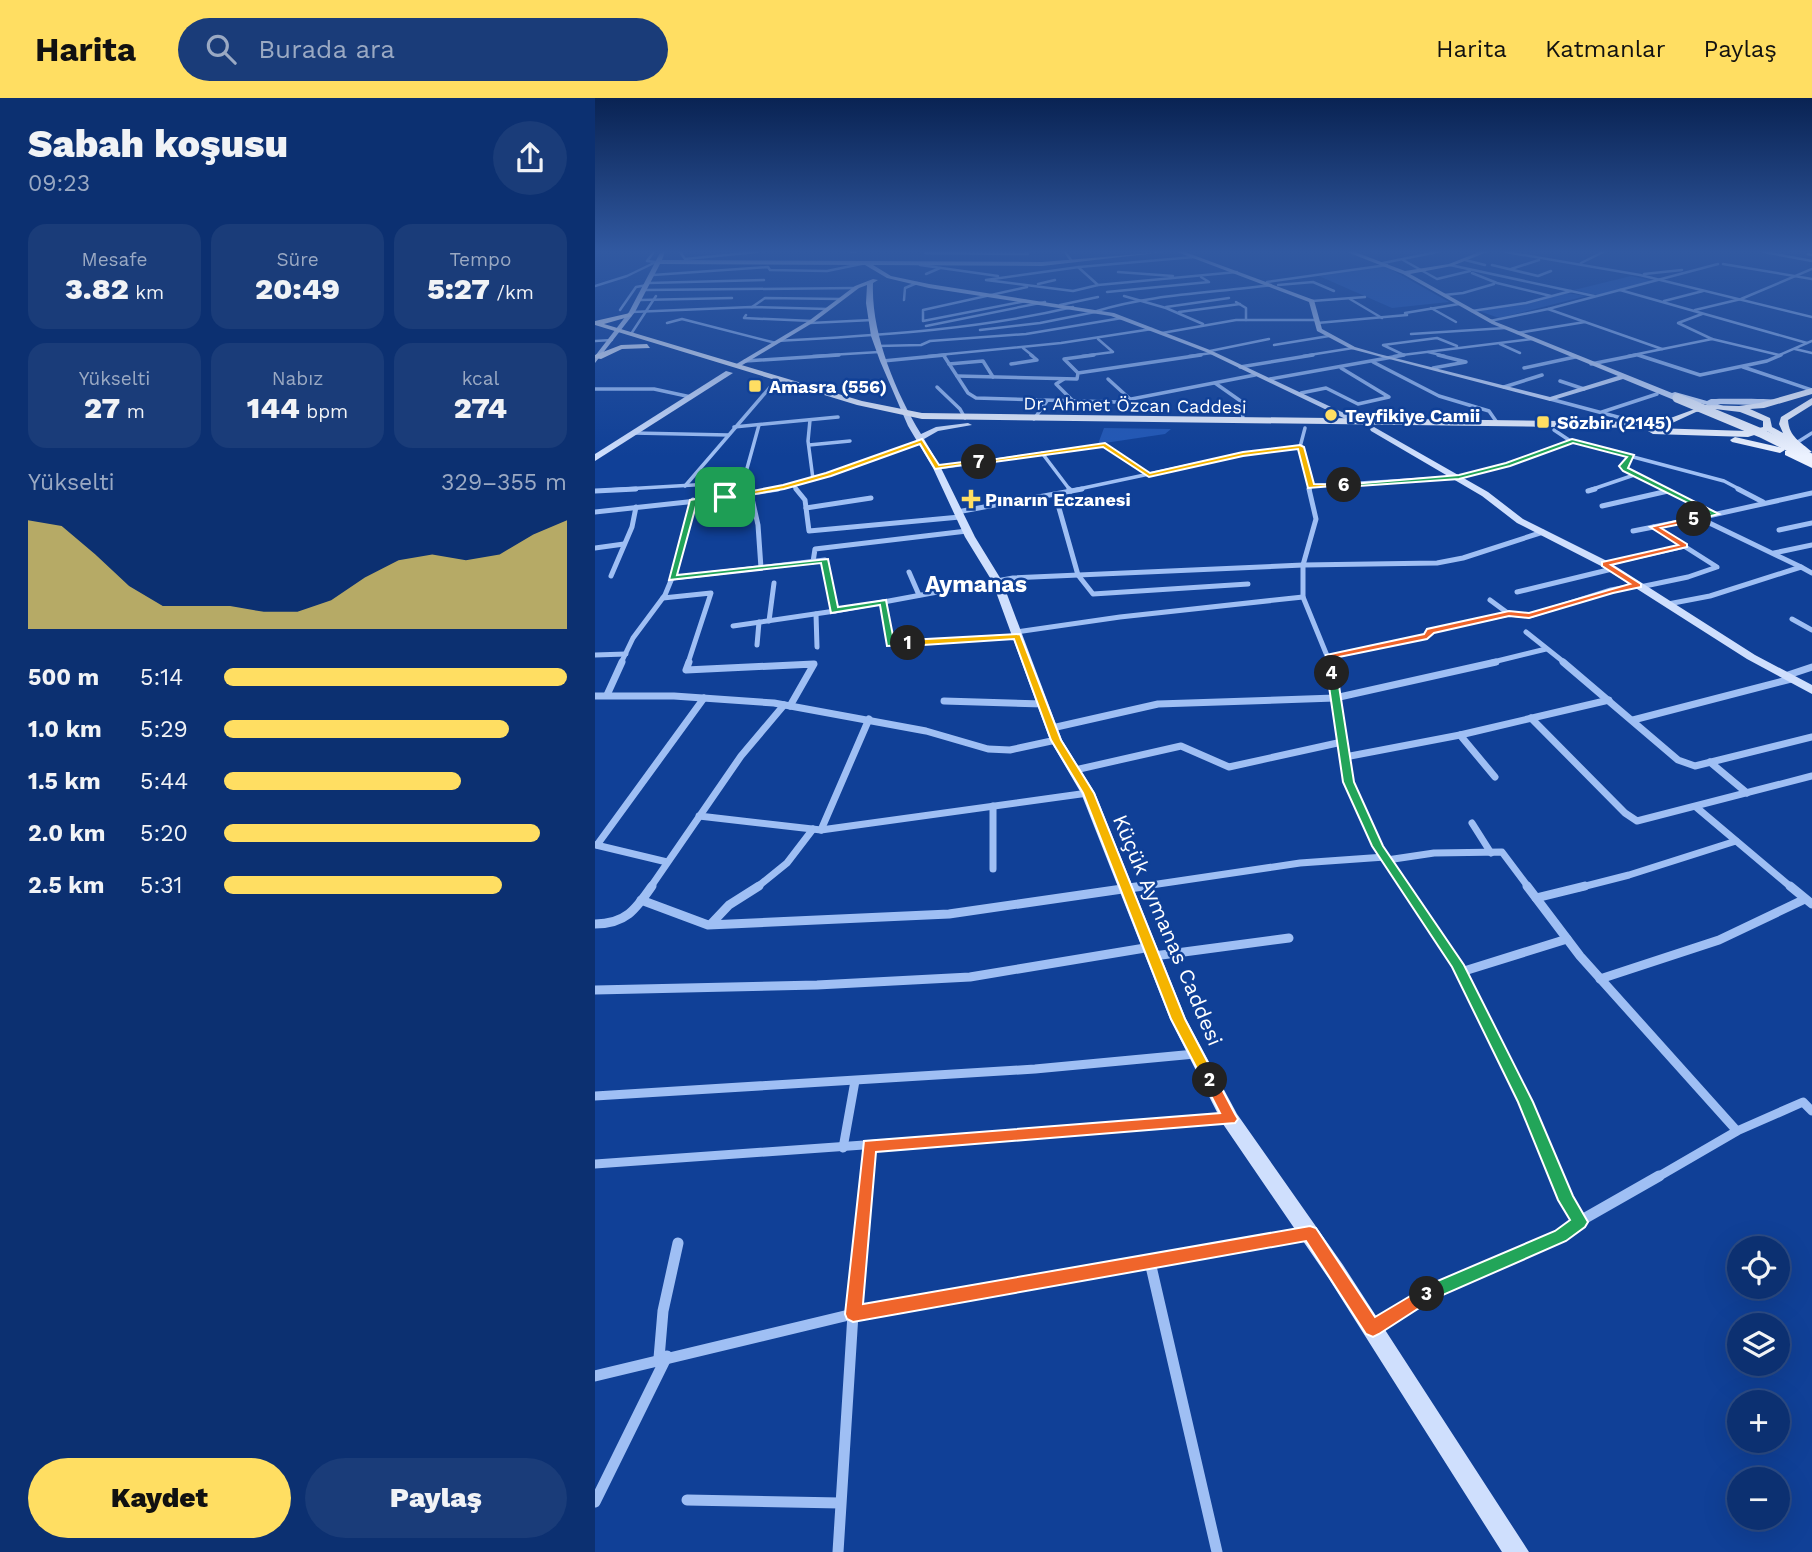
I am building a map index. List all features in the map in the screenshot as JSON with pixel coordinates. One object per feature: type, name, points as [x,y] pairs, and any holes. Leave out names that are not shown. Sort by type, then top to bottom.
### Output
[{"type":"main road","name":"Dr. Ahmet Özcan Caddesi","points":[[595,322],[616,335],[631,334],[741,363],[909,418]]},
{"type":"main road","name":"Dr. Ahmet Özcan Caddesi","points":[[595,330],[858,411],[966,422],[1554,430],[1660,427],[1695,409],[1761,407],[1758,408],[1766,412],[1786,405]]},
{"type":"main road","points":[[596,356],[621,347],[647,346]]},
{"type":"main road","points":[[1660,427],[1685,427],[1684,430],[1673,431],[1757,433],[1786,405],[1812,391]]},
{"type":"main road","points":[[1680,397],[1811,457]]},
{"type":"main road","points":[[1786,405],[1812,401]]},
{"type":"main road","points":[[1793,444],[1783,424],[1784,419],[1812,401]]},
{"type":"main road","points":[[1724,407],[1751,412],[1811,457]]},
{"type":"main road","points":[[1687,415],[1693,424],[1725,433]]},
{"type":"main road","name":"Dr. Ahmet Özcan Caddesi","points":[[966,422],[1034,419],[1645,424],[1660,427]]},
{"type":"main road","points":[[1660,427],[1811,457]]},
{"type":"main road","points":[[1737,434],[1780,450]]},
{"type":"street","points":[[596,356],[605,349],[627,320]]},
{"type":"street","points":[[631,334],[640,320]]},
{"type":"street","points":[[667,323],[678,320]]},
{"type":"street","points":[[685,320],[777,342],[921,345],[930,341],[1044,331],[1111,320]]},
{"type":"street","points":[[775,320],[811,322],[877,343],[944,356],[1098,339],[1152,329]]},
{"type":"street","points":[[741,363],[814,320]]},
{"type":"street","name":"Küçük Aymanas Caddesi","points":[[871,320],[877,343],[909,418],[937,468],[961,520],[997,581],[1054,734],[1089,793],[1178,1019],[1196,1054],[1230,1119],[1373,1328],[1511,1550]]},
{"type":"street","points":[[926,326],[956,320]]},
{"type":"street","points":[[741,363],[1009,320]]},
{"type":"street","points":[[927,335],[1055,320]]},
{"type":"street","points":[[1127,320],[1211,352],[1255,376],[1270,379],[1359,422]]},
{"type":"street","points":[[1195,320],[1204,324]]},
{"type":"street","points":[[1162,333],[1204,324],[1246,320],[1342,320]]},
{"type":"street","points":[[1451,320],[1456,323]]},
{"type":"street","points":[[1490,321],[1496,320]]},
{"type":"street","points":[[1582,320],[1662,349]]},
{"type":"street","points":[[1682,320],[1678,323],[1712,339],[1780,355]]},
{"type":"street","points":[[1728,320],[1810,342]]},
{"type":"street","points":[[1316,321],[1319,330],[1353,348],[1645,424]]},
{"type":"street","points":[[1490,321],[1575,358],[1680,397],[1724,407]]},
{"type":"street","points":[[1517,333],[1586,321]]},
{"type":"street","points":[[1411,334],[1505,328]]},
{"type":"street","points":[[1044,331],[1056,344]]},
{"type":"street","points":[[595,341],[616,335]]},
{"type":"street","points":[[1274,345],[1329,337]]},
{"type":"street","points":[[1404,355],[1383,345],[1437,338],[1458,346]]},
{"type":"street","points":[[1078,373],[1063,359],[1113,352],[1098,339]]},
{"type":"street","points":[[1078,373],[1211,352],[1269,339]]},
{"type":"street","points":[[1270,379],[1424,351],[1532,339]]},
{"type":"street","points":[[1593,365],[1712,339]]},
{"type":"street","points":[[1638,355],[1700,375],[1767,361],[1810,342]]},
{"type":"street","points":[[1499,344],[1520,354]]},
{"type":"street","points":[[1010,364],[1037,359],[1023,348]]},
{"type":"street","points":[[1240,367],[1353,348]]},
{"type":"street","points":[[1794,349],[1812,353]]},
{"type":"street","points":[[1424,351],[1466,362],[1433,369]]},
{"type":"street","points":[[944,356],[968,393],[977,398],[1116,402],[1255,376]]},
{"type":"street","points":[[1524,368],[1575,358]]},
{"type":"street","points":[[949,364],[983,361],[993,377]]},
{"type":"street","points":[[1373,362],[1439,396],[1489,411],[1498,424]]},
{"type":"street","points":[[1593,365],[1674,402],[1687,415]]},
{"type":"street","points":[[1743,366],[1812,391]]},
{"type":"street","points":[[1301,393],[1326,388],[1358,404],[1389,397],[1341,368]]},
{"type":"street","points":[[595,458],[729,373]]},
{"type":"street","points":[[957,376],[1077,379],[1078,373]]},
{"type":"street","points":[[1504,387],[1542,375]]},
{"type":"street","points":[[1550,399],[1620,378]]},
{"type":"street","points":[[1065,379],[1056,384],[1074,402]]},
{"type":"street","points":[[1108,379],[1130,399]]},
{"type":"street","points":[[1560,381],[1584,389]]},
{"type":"street","points":[[1215,383],[1243,402],[1243,421]]},
{"type":"street","points":[[685,486],[772,385]]},
{"type":"street","points":[[595,512],[751,494],[793,485],[921,440],[936,429],[966,422],[960,409],[937,387]]},
{"type":"street","points":[[595,389],[654,389],[691,397]]},
{"type":"street","points":[[1601,412],[1657,394]]},
{"type":"street","points":[[1680,397],[1786,405]]},
{"type":"street","points":[[1034,419],[1047,401]]},
{"type":"street","points":[[734,427],[838,417]]},
{"type":"street","points":[[810,420],[809,446],[813,479]]},
{"type":"street","points":[[746,472],[759,425]]},
{"type":"street","points":[[1305,428],[1300,447],[1311,486],[1316,519],[1303,565],[1303,597],[1329,657],[1348,782],[1386,858],[1461,972],[1525,1102],[1566,1200],[1580,1222]]},
{"type":"street","points":[[1374,429],[1459,477],[1520,521],[1608,566],[1812,690]]},
{"type":"street","points":[[1554,430],[1572,441],[1724,481],[1763,502]]},
{"type":"street","points":[[634,433],[728,435]]},
{"type":"street","points":[[1793,444],[1812,433]]},
{"type":"street","points":[[809,446],[850,441]]},
{"type":"street","points":[[1311,486],[1459,477],[1508,464],[1572,441]]},
{"type":"street","points":[[937,468],[1105,445],[1149,475]]},
{"type":"street","points":[[813,562],[815,549],[961,520],[1055,494],[1243,454],[1300,447]]},
{"type":"street","points":[[1042,453],[1071,491]]},
{"type":"street","points":[[1632,457],[1623,466],[1715,514]]},
{"type":"street","points":[[1588,491],[1637,474]]},
{"type":"street","points":[[595,491],[728,483],[725,497]]},
{"type":"street","points":[[793,485],[805,499],[809,531],[961,520]]},
{"type":"street","points":[[1602,506],[1668,491]]},
{"type":"street","points":[[1633,531],[1812,492]]},
{"type":"street","points":[[751,494],[758,525],[761,568]]},
{"type":"street","points":[[1055,494],[1078,575],[1093,594],[1248,584]]},
{"type":"street","points":[[806,508],[871,498]]},
{"type":"street","points":[[607,695],[633,638],[663,598],[672,578],[693,500]]},
{"type":"street","points":[[611,576],[636,507]]},
{"type":"street","points":[[1699,518],[1812,573]]},
{"type":"street","points":[[1779,530],[1812,523]]},
{"type":"street","points":[[1329,657],[1427,636],[1430,631],[1509,614],[1529,616],[1611,590],[1717,567],[1654,527]]},
{"type":"street","points":[[733,626],[835,611],[997,581],[1303,565],[1437,563],[1463,558],[1543,532]]},
{"type":"street","points":[[595,548],[624,544]]},
{"type":"street","points":[[1517,592],[1685,545]]},
{"type":"street","points":[[1773,553],[1812,545]]},
{"type":"street","points":[[672,578],[825,561],[835,611]]},
{"type":"street","points":[[1668,604],[1710,596],[1801,567]]},
{"type":"street","points":[[1183,570],[1190,588]]},
{"type":"street","points":[[909,572],[919,595]]},
{"type":"street","points":[[769,621],[774,583]]},
{"type":"street","points":[[595,923],[608,924],[633,913],[741,756],[787,706],[814,664],[686,670],[711,593],[663,598]]},
{"type":"street","points":[[883,602],[890,644],[1016,634],[1120,617],[1303,597]]},
{"type":"street","points":[[1490,600],[1509,614]]},
{"type":"street","points":[[816,614],[817,647]]},
{"type":"street","points":[[1792,619],[1812,630]]},
{"type":"street","points":[[757,645],[759,622]]},
{"type":"street","points":[[1526,632],[1678,760],[1695,766],[1812,737]]},
{"type":"street","points":[[595,696],[704,698],[787,706],[869,719],[988,749],[1010,750],[1054,734],[1158,704],[1335,698],[1546,649]]},
{"type":"street","points":[[595,655],[626,654]]},
{"type":"street","points":[[1633,720],[1788,677],[1812,667]]},
{"type":"street","points":[[667,862],[596,845],[704,698]]},
{"type":"street","points":[[1345,757],[1460,735],[1609,700]]},
{"type":"street","points":[[944,701],[1043,704]]},
{"type":"street","points":[[1531,718],[1625,813],[1637,821],[1812,776]]},
{"type":"street","points":[[710,925],[729,905],[771,878],[817,830],[869,719]]},
{"type":"street","points":[[1460,735],[1495,777]]},
{"type":"street","points":[[1075,770],[1181,746],[1229,767],[1342,742]]},
{"type":"street","points":[[1710,762],[1747,793]]},
{"type":"street","points":[[699,816],[817,830],[1089,793]]},
{"type":"street","points":[[993,806],[993,869]]},
{"type":"street","points":[[1600,979],[1719,940],[1809,902],[1696,807]]},
{"type":"street","points":[[1472,823],[1491,853]]},
{"type":"street","points":[[1536,898],[1629,875],[1736,841]]},
{"type":"street","points":[[641,900],[710,925],[949,914],[1129,890],[1300,863],[1434,853],[1502,852],[1600,979],[1737,1131]]},
{"type":"street","points":[[595,990],[817,985],[970,977],[1152,952],[1289,937]]},
{"type":"street","points":[[1461,972],[1567,939]]},
{"type":"street","points":[[595,1097],[1035,1069],[1196,1054]]},
{"type":"street","points":[[843,1148],[855,1081]]},
{"type":"street","points":[[1373,1328],[1435,1288],[1560,1236],[1737,1131],[1803,1102],[1812,1111]]},
{"type":"street","points":[[595,1164],[1230,1119]]},
{"type":"street","points":[[838,1552],[853,1314],[869,1146]]},
{"type":"street","points":[[595,1376],[663,1357],[853,1314],[1310,1233]]},
{"type":"street","points":[[595,1502],[663,1357],[663,1311],[678,1243]]},
{"type":"street","points":[[1150,1262],[1217,1552]]},
{"type":"street","points":[[687,1500],[840,1503]]},
{"type":"shaded area","points":[[1104,428],[1171,429],[1165,434],[1098,444]]},
{"type":"place","name":"Amasra (556)","points":[[755,386]]},
{"type":"place","name":"Teyfikiye Camii","points":[[1331,415]]},
{"type":"place","name":"Sözbir (2145)","points":[[1543,422]]},
{"type":"place","name":"Pınarın Eczanesi","points":[[971,499]]},
{"type":"district","name":"Aymanas","points":[[976,584]]},
{"type":"route","points":[[922,441],[937,468],[1105,445],[1149,475],[1243,454],[1300,447],[1311,486],[1459,477],[1508,464],[1572,441],[1632,457],[1623,466],[1625,469],[1715,514],[1654,527],[1685,545],[1605,564],[1638,585],[1611,590],[1529,616],[1509,614],[1430,631],[1427,636],[1329,657],[1348,782],[1377,846],[1458,965],[1525,1102],[1566,1200],[1580,1222],[1560,1236],[1435,1288],[1373,1328],[1310,1233],[853,1314],[869,1146],[1230,1119],[1178,1019],[1089,793],[1056,740],[1017,636],[890,644],[883,602],[835,611],[825,561],[672,578],[693,500],[725,497],[784,487],[829,475],[922,441]]}]
